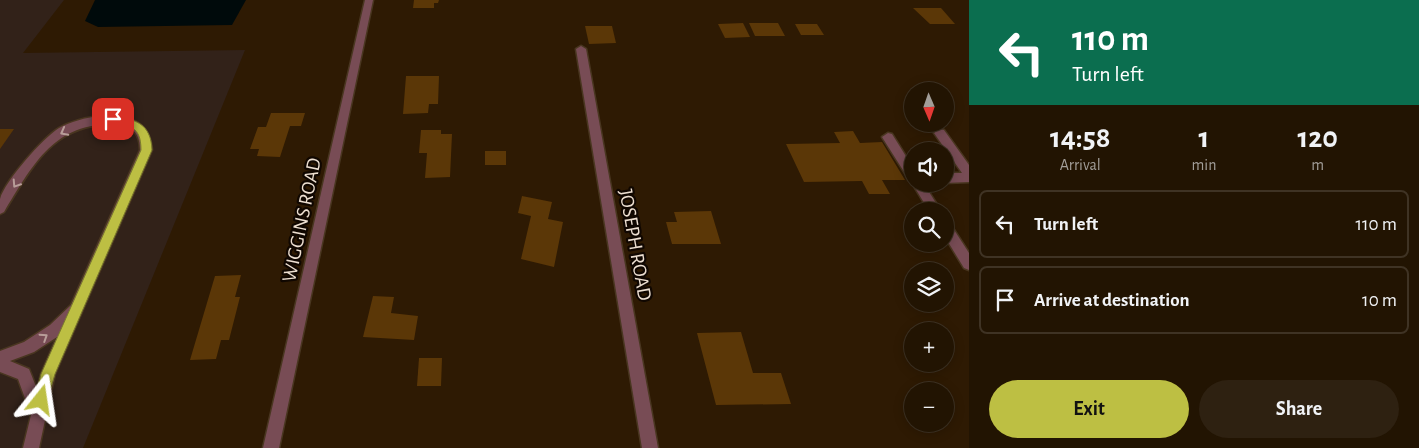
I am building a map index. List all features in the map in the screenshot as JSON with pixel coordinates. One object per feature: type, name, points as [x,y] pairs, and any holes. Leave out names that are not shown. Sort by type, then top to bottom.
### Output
[{"type":"street","name":"WIGGINS ROAD","points":[[271,448],[369,0]]},
{"type":"street","name":"JOSEPH ROAD","points":[[581,49],[650,448]]},
{"type":"street","points":[[0,209],[32,158],[43,146],[59,134],[77,126],[104,120],[128,122],[140,128],[146,138],[146,150],[48,374],[31,448]]},
{"type":"street","points":[[940,133],[969,175],[954,177]]},
{"type":"street","points":[[888,137],[904,162]]},
{"type":"street","points":[[954,240],[969,264]]},
{"type":"street","points":[[0,358],[29,347],[56,330],[76,309]]},
{"type":"street","points":[[0,365],[24,374],[38,413]]},
{"type":"shaded area","points":[[0,0],[64,0],[23,53],[245,50],[83,448],[0,448]]},
{"type":"shaded area","points":[[95,0],[246,0],[232,25],[98,27],[85,21]]},
{"type":"building","points":[[414,0],[439,0],[438,3],[434,3],[434,8],[413,8]]},
{"type":"building","points":[[913,8],[941,8],[955,24],[930,24]]},
{"type":"building","points":[[743,23],[750,37],[725,38],[718,24]]},
{"type":"building","points":[[749,23],[778,23],[785,36],[755,36]]},
{"type":"building","points":[[795,24],[817,24],[824,35],[801,35]]},
{"type":"building","points":[[585,26],[612,26],[616,43],[589,44]]},
{"type":"building","points":[[406,76],[439,76],[438,104],[429,104],[428,113],[403,114]]},
{"type":"building","points":[[271,113],[305,113],[301,126],[290,126],[280,157],[257,156],[259,149],[250,149],[258,127],[266,127]]},
{"type":"building","points":[[0,129],[14,129],[0,149]]},
{"type":"building","points":[[421,130],[441,130],[441,134],[452,134],[450,177],[425,178],[427,153],[419,153]]},
{"type":"building","points":[[853,131],[860,143],[882,142],[904,180],[882,180],[890,194],[869,194],[862,181],[804,182],[786,144],[840,143],[834,132]]},
{"type":"building","points":[[485,151],[506,151],[506,165],[485,165]]},
{"type":"building","points":[[522,196],[552,202],[548,219],[563,222],[554,267],[521,259],[531,216],[518,213]]},
{"type":"building","points":[[711,211],[721,244],[672,244],[666,222],[677,222],[674,212]]},
{"type":"building","points":[[241,275],[235,297],[240,297],[229,340],[221,340],[216,359],[190,360],[215,276]]},
{"type":"building","points":[[373,296],[394,297],[391,313],[418,316],[414,340],[363,337]]},
{"type":"building","points":[[741,332],[753,373],[781,373],[791,404],[716,405],[697,333]]},
{"type":"building","points":[[419,358],[442,358],[441,386],[417,386]]},
{"type":"route","points":[[41,400],[48,374],[146,150],[146,138],[140,128],[128,122],[113,119]]}]
